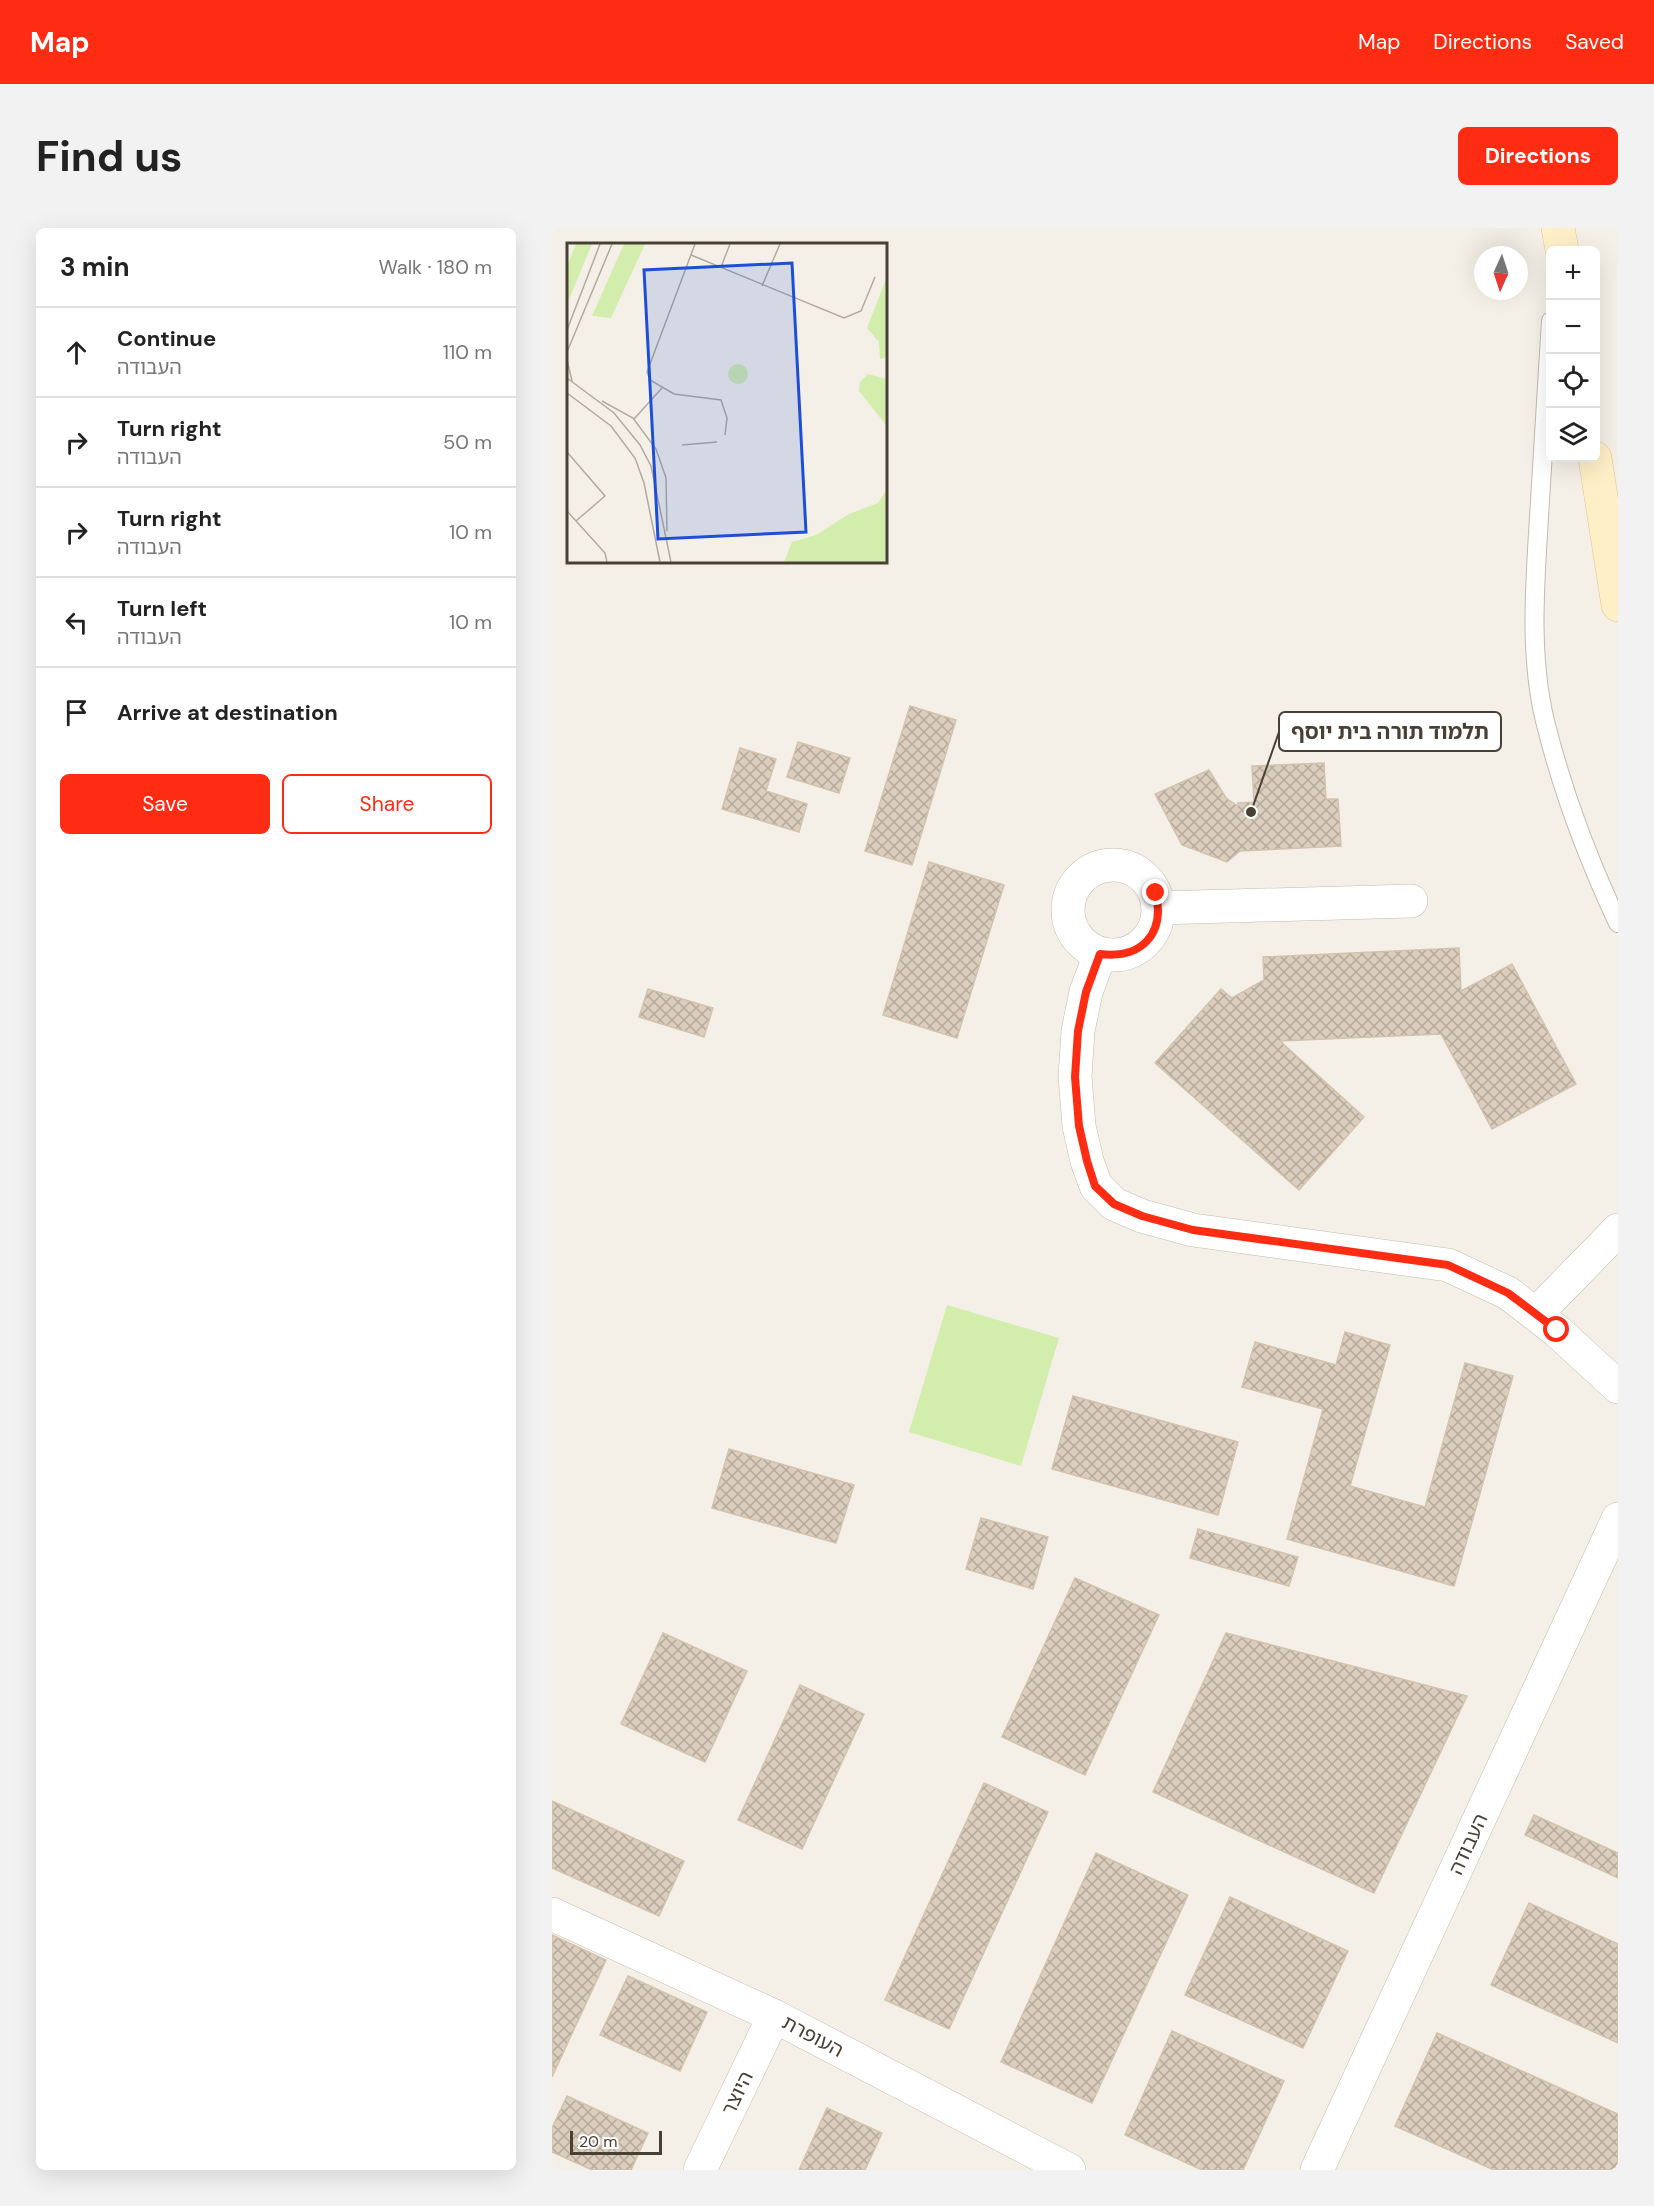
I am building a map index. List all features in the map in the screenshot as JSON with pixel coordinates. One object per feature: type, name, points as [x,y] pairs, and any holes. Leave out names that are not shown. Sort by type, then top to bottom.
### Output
[{"type":"main road","points":[[1557,228],[1561,246]]},
{"type":"main road","points":[[1596,462],[1618,605]]},
{"type":"street","points":[[1106,865],[1122,866],[1136,871],[1148,881],[1156,893],[1159,908],[1157,923],[1151,936],[1141,946],[1128,953],[1100,954],[1086,947],[1075,936],[1069,922],[1068,907],[1071,892],[1092,870],[1106,865]]},
{"type":"street","points":[[1159,908],[1411,901]]},
{"type":"street","points":[[1100,954],[1086,992],[1080,1021],[1075,1077],[1079,1126],[1087,1161],[1095,1186],[1114,1204],[1142,1216],[1193,1230],[1448,1265],[1508,1293],[1536,1314],[1618,1387]]},
{"type":"street","points":[[1536,1314],[1618,1230]]},
{"type":"street","name":"העבודה","points":[[1317,2170],[1618,1519]]},
{"type":"street","name":"העופרת","points":[[552,1914],[774,2016],[1065,2169]]},
{"type":"street","name":"היוצר","points":[[700,2170],[774,2016]]},
{"type":"lane","points":[[1555,246],[1557,228]]},
{"type":"lane","points":[[1549,354],[1534,598],[1537,666],[1545,720],[1567,792],[1598,879],[1618,923]]},
{"type":"green space","points":[[947,1305],[1059,1338],[1021,1466],[909,1432]]},
{"type":"building","points":[[910,706],[956,720],[912,865],[865,851]]},
{"type":"building","points":[[798,742],[850,758],[839,793],[787,777]]},
{"type":"building","points":[[740,748],[776,759],[766,791],[807,804],[799,832],[722,809]]},
{"type":"building","points":[[1324,763],[1326,799],[1338,799],[1341,846],[1240,851],[1227,862],[1182,845],[1155,794],[1209,770],[1226,798],[1238,806],[1238,803],[1254,802],[1252,766]]},
{"type":"building","points":[[929,862],[1004,885],[957,1038],[883,1015]]},
{"type":"building","points":[[1459,948],[1461,991],[1512,964],[1576,1084],[1492,1129],[1441,1034],[1280,1041],[1364,1117],[1299,1190],[1155,1063],[1221,989],[1232,998],[1264,980],[1263,957]]},
{"type":"building","points":[[648,989],[713,1008],[704,1037],[639,1017]]},
{"type":"building","points":[[1345,1332],[1390,1345],[1350,1486],[1425,1507],[1465,1363],[1513,1376],[1454,1586],[1287,1539],[1323,1409],[1242,1387],[1255,1342],[1336,1365]]},
{"type":"building","points":[[1073,1396],[1238,1442],[1218,1515],[1052,1469]]},
{"type":"building","points":[[729,1449],[854,1485],[836,1543],[712,1508]]},
{"type":"building","points":[[981,1518],[1048,1537],[1033,1589],[966,1569]]},
{"type":"building","points":[[1198,1529],[1298,1557],[1289,1586],[1190,1558]]},
{"type":"building","points":[[1075,1578],[1159,1615],[1085,1775],[1002,1737]]},
{"type":"building","points":[[663,1633],[747,1671],[705,1762],[621,1724]]},
{"type":"building","points":[[1226,1633],[1467,1696],[1374,1893],[1153,1792]]},
{"type":"building","points":[[800,1685],[864,1714],[802,1849],[738,1820]]},
{"type":"building","points":[[984,1783],[1048,1812],[949,2029],[885,2000]]},
{"type":"building","points":[[552,1801],[684,1861],[659,1916],[552,1868]]},
{"type":"building","points":[[1534,1815],[1618,1853],[1618,1878],[1525,1835]]},
{"type":"building","points":[[1096,1853],[1188,1895],[1092,2103],[1001,2062]]},
{"type":"building","points":[[1230,1897],[1348,1951],[1303,2048],[1185,1995]]},
{"type":"building","points":[[1529,1903],[1618,1944],[1618,2043],[1491,1985]]},
{"type":"building","points":[[552,1935],[606,1960],[552,2077]]},
{"type":"building","points":[[628,1976],[707,2012],[680,2071],[600,2035]]},
{"type":"building","points":[[1172,2031],[1284,2081],[1243,2170],[1202,2170],[1125,2135]]},
{"type":"building","points":[[1437,2033],[1618,2114],[1618,2170],[1494,2170],[1395,2126]]},
{"type":"building","points":[[567,2096],[648,2133],[631,2170],[592,2170],[552,2152],[552,2128]]},
{"type":"building","points":[[827,2108],[882,2133],[865,2170],[799,2170]]},
{"type":"place","name":"תלמוד תורה בית יוסף","points":[[1251,812]]},
{"type":"route","points":[[1156,893],[1159,908],[1157,923],[1151,936],[1141,946],[1128,953],[1114,956],[1100,954],[1086,992],[1078,1031],[1075,1077],[1079,1126],[1095,1186],[1114,1204],[1142,1216],[1193,1230],[1448,1265],[1508,1293],[1557,1330]]}]
